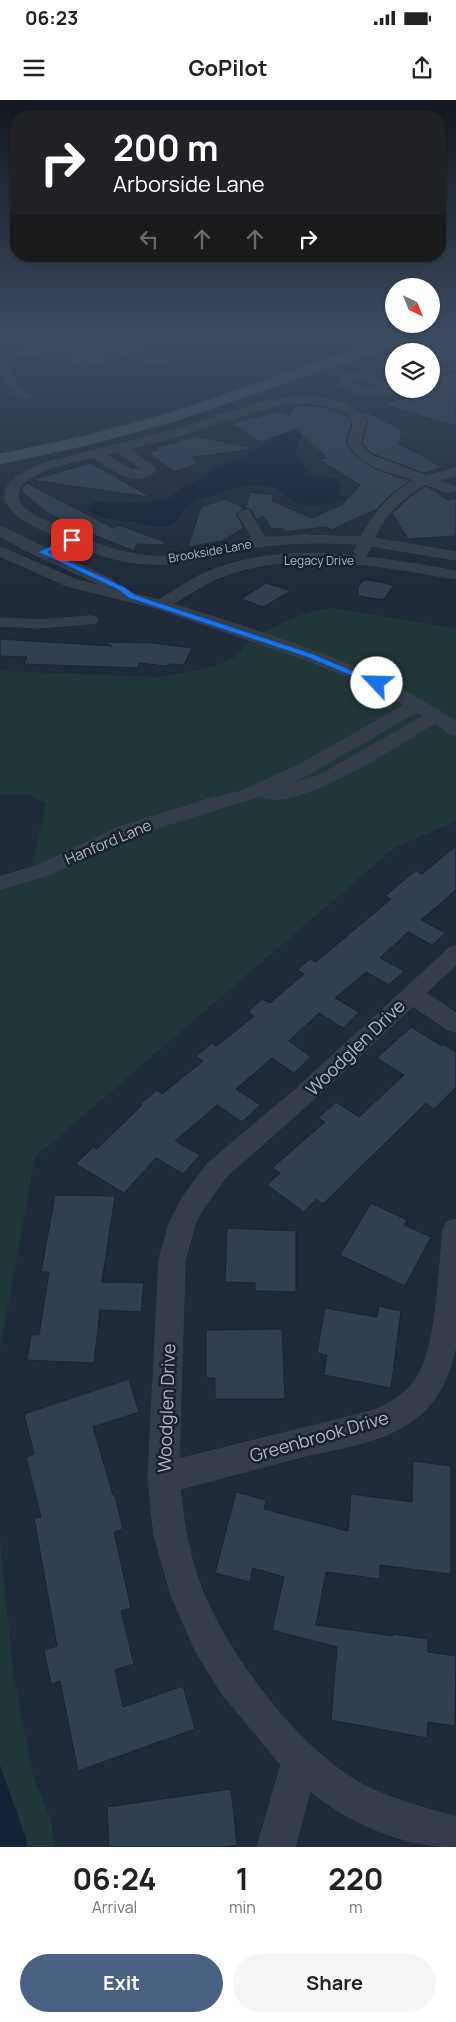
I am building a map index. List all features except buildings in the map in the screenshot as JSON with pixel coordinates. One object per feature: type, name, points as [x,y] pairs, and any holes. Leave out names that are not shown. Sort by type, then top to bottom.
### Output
[{"type":"main road","points":[[0,450],[84,432],[143,416]]},
{"type":"main road","points":[[0,459],[88,440],[176,416]]},
{"type":"street","name":"Brookside Lane","points":[[230,416],[196,427],[33,472],[16,484],[11,492],[11,500],[14,507],[31,519],[72,540],[110,555],[157,560],[190,558],[261,542],[302,540],[366,541],[456,556]]},
{"type":"street","name":"Brookside Lane","points":[[356,416],[360,420],[354,444],[362,455],[374,462],[450,489]]},
{"type":"street","points":[[196,427],[216,436]]},
{"type":"street","points":[[97,454],[129,474],[139,475],[150,470],[147,466],[119,448]]},
{"type":"street","points":[[358,560],[366,541],[390,503],[423,479],[456,472]]},
{"type":"street","name":"Brookside Lane","points":[[244,514],[261,542]]},
{"type":"street","points":[[0,530],[28,546],[122,588],[132,596]]},
{"type":"street","points":[[3,558],[59,534]]},
{"type":"street","points":[[21,562],[72,540]]},
{"type":"street","points":[[3,558],[21,562],[54,578],[112,595],[132,596],[332,663],[368,679],[417,705],[456,730]]},
{"type":"street","name":"Legacy Drive","points":[[161,605],[199,582],[241,566],[298,558],[358,560],[456,575]]},
{"type":"street","points":[[0,622],[39,624],[91,620]]},
{"type":"street","name":"Hanford Lane","points":[[246,796],[303,770],[417,705]]},
{"type":"street","name":"Hanford Lane","points":[[0,883],[44,870],[124,832],[215,803],[309,786],[326,779],[436,716]]},
{"type":"street","points":[[411,994],[456,953]]},
{"type":"street","name":"Woodglen Drive","points":[[456,1024],[411,994],[305,1094],[217,1170],[191,1205],[182,1224],[172,1260],[163,1478],[170,1535],[187,1594],[209,1642],[235,1684],[300,1760],[337,1790],[382,1814],[456,1835]]},
{"type":"street","name":"Greenbrook Drive","points":[[163,1478],[357,1429],[384,1421],[410,1405],[430,1382],[439,1361],[456,1230]]},
{"type":"street","points":[[276,1847],[300,1760]]},
{"type":"green space","points":[[152,416],[165,416],[113,431],[23,451]]},
{"type":"green space","points":[[332,608],[456,628],[456,821],[394,848],[35,1157],[0,1350],[0,876],[32,866],[46,803],[29,795],[0,795],[0,671],[158,677],[185,673],[233,659],[245,646],[269,630],[310,612]]},
{"type":"green space","points":[[0,1541],[13,1672],[33,1776],[51,1820],[55,1847],[0,1847]]},
{"type":"water","points":[[291,430],[301,433],[302,436],[296,451],[305,469],[316,476],[332,478],[342,484],[336,502],[319,505],[296,503],[272,487],[252,485],[222,492],[193,502],[175,522],[162,527],[101,517],[86,509],[94,502],[145,503],[169,498],[185,486],[197,481],[216,466],[242,458],[269,442],[275,436]]},
{"type":"water","points":[[0,1765],[26,1838],[27,1847],[0,1847]]},
{"type":"waterway","points":[[337,498],[346,500]]},
{"type":"waterway","points":[[339,498],[354,501]]},
{"type":"route","points":[[72,540],[42,552],[72,565],[96,579],[122,588],[132,596],[310,655],[377,683]]}]
